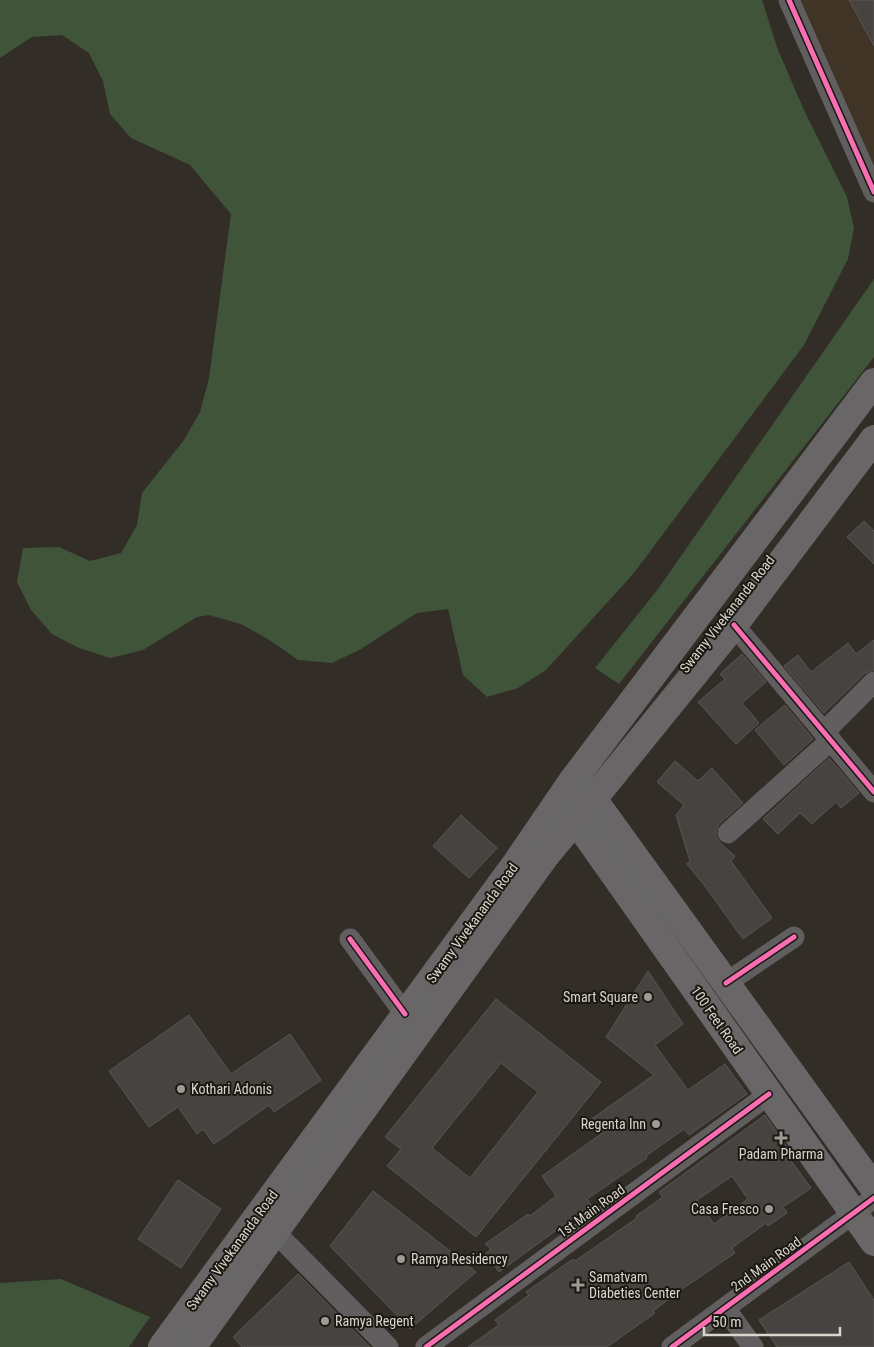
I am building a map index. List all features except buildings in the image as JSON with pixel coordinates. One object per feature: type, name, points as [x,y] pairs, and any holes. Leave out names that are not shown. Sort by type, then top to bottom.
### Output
[{"type":"main road","name":"Swamy Vivekananda Road","points":[[162,1347],[517,862],[569,800],[874,382]]},
{"type":"main road","name":"Swamy Vivekananda Road","points":[[569,800],[593,799],[734,625],[874,439]]},
{"type":"main road","name":"100 Feet Road","points":[[593,799],[874,1188]]},
{"type":"main road","name":"Swamy Vivekananda Road","points":[[192,1347],[546,855],[569,800]]},
{"type":"main road","name":"100 Feet Road","points":[[569,800],[769,1094],[864,1206],[874,1242]]},
{"type":"street","points":[[789,0],[874,192]]},
{"type":"street","points":[[734,625],[874,792]]},
{"type":"street","points":[[728,833],[828,736],[874,682]]},
{"type":"street","points":[[726,983],[794,937]]},
{"type":"street","points":[[350,939],[405,1014]]},
{"type":"street","name":"1st Main Road","points":[[426,1347],[769,1094]]},
{"type":"street","name":"2nd Main Road","points":[[672,1347],[864,1206]]},
{"type":"street","points":[[275,1232],[388,1347]]},
{"type":"street","points":[[725,1308],[753,1347]]},
{"type":"shaded area","points":[[800,0],[874,0],[874,167]]},
{"type":"green space","points":[[0,0],[762,0],[778,50],[804,110],[847,197],[854,228],[848,259],[804,345],[634,573],[546,670],[518,688],[487,697],[463,675],[448,609],[417,613],[361,649],[332,663],[298,660],[271,641],[241,624],[209,615],[197,617],[143,650],[110,658],[79,648],[52,634],[31,610],[17,582],[23,548],[59,547],[90,561],[121,553],[137,525],[142,493],[184,440],[200,412],[209,378],[231,214],[190,165],[131,138],[110,114],[103,81],[89,53],[62,35],[32,37],[0,58]]},
{"type":"green space","points":[[874,279],[874,357],[619,684],[595,668],[658,589]]},
{"type":"green space","points":[[61,1279],[150,1317],[129,1347],[0,1347],[0,1283]]},
{"type":"cycle path","points":[[789,0],[874,192]]},
{"type":"cycle path","points":[[734,625],[874,792]]},
{"type":"cycle path","points":[[726,983],[794,937]]},
{"type":"cycle path","points":[[350,939],[405,1014]]},
{"type":"cycle path","points":[[426,1347],[769,1094]]},
{"type":"cycle path","points":[[672,1347],[874,1198]]},
{"type":"place","name":"Smart Square","points":[[648,997]]},
{"type":"place","name":"Kothari Adonis","points":[[181,1089]]},
{"type":"place","name":"Regenta Inn","points":[[656,1124]]},
{"type":"place","name":"Padam Pharma","points":[[781,1138]]},
{"type":"place","name":"Casa Fresco","points":[[769,1209]]},
{"type":"place","name":"Ramya Residency","points":[[401,1259]]},
{"type":"place","name":"Samatvam Diabeties Center","points":[[578,1285]]},
{"type":"place","name":"Ramya Regent","points":[[325,1321]]}]
